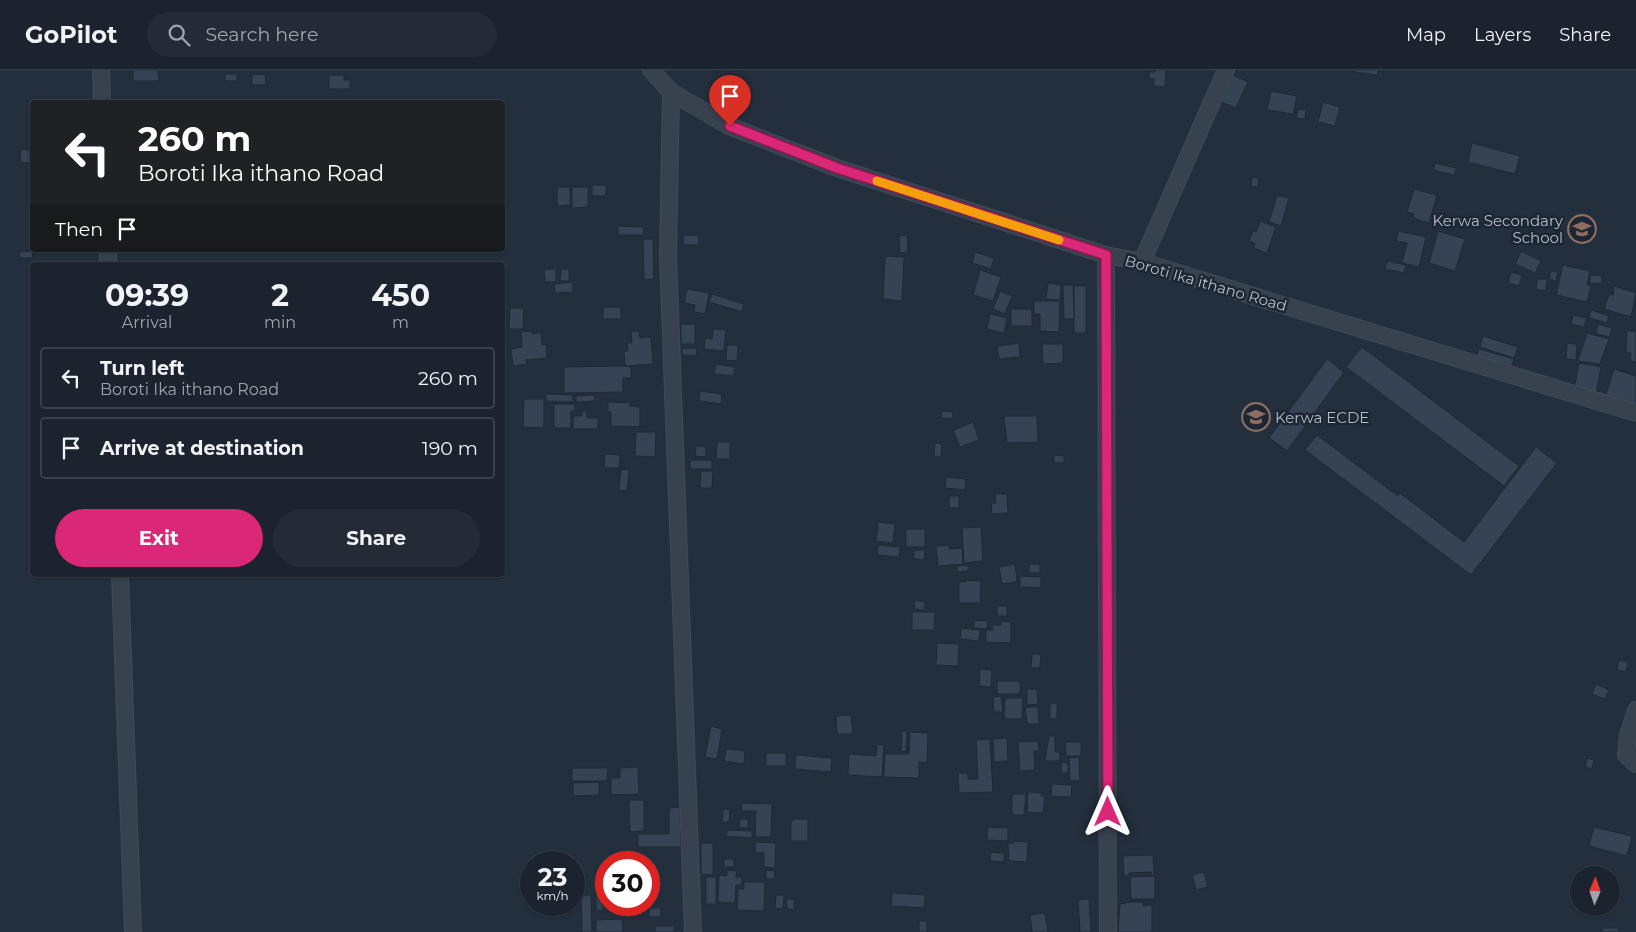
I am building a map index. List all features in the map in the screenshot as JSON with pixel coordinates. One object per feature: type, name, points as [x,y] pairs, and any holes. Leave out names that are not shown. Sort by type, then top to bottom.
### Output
[{"type":"street","points":[[101,70],[102,100]]},
{"type":"street","name":"Boroti Ika ithano Road","points":[[650,70],[671,92],[730,126],[837,168],[1106,255],[1142,262],[1636,414]]},
{"type":"street","points":[[1142,262],[1226,70]]},
{"type":"street","points":[[671,92],[668,256],[693,932]]},
{"type":"street","points":[[1106,255],[1108,932]]},
{"type":"street","points":[[120,577],[133,932]]},
{"type":"street","points":[[1636,710],[1628,736],[1626,756],[1636,764]]},
{"type":"building","points":[[133,70],[158,70],[159,81],[133,81]]},
{"type":"building","points":[[1155,70],[1166,70],[1165,87],[1154,86],[1154,79],[1149,79],[1149,72],[1155,72]]},
{"type":"building","points":[[1355,70],[1378,70],[1377,75],[1354,72]]},
{"type":"building","points":[[225,74],[237,74],[237,81],[225,81]]},
{"type":"building","points":[[265,74],[266,85],[252,85],[252,75]]},
{"type":"building","points":[[329,75],[344,75],[344,80],[350,80],[350,89],[329,89]]},
{"type":"building","points":[[1233,75],[1248,82],[1236,108],[1221,102]]},
{"type":"building","points":[[1271,91],[1297,96],[1293,114],[1267,110]]},
{"type":"building","points":[[1323,102],[1340,107],[1335,126],[1318,122]]},
{"type":"building","points":[[1298,109],[1306,110],[1305,119],[1296,118]]},
{"type":"building","points":[[1472,143],[1520,156],[1515,174],[1468,162]]},
{"type":"building","points":[[21,149],[29,150],[30,163],[20,162]]},
{"type":"building","points":[[1435,163],[1456,168],[1455,175],[1433,170]]},
{"type":"building","points":[[1252,177],[1259,178],[1258,187],[1251,186]]},
{"type":"building","points":[[592,185],[606,185],[606,196],[592,196]]},
{"type":"building","points":[[557,187],[570,187],[570,205],[557,206]]},
{"type":"building","points":[[572,187],[588,187],[588,207],[572,208]]},
{"type":"building","points":[[1414,189],[1437,195],[1429,223],[1413,217],[1414,214],[1407,212]]},
{"type":"building","points":[[1277,195],[1289,198],[1281,226],[1269,222]]},
{"type":"building","points":[[1260,221],[1276,227],[1267,253],[1254,248],[1255,243],[1249,241],[1253,231],[1256,232]]},
{"type":"building","points":[[618,226],[644,227],[643,235],[618,235]]},
{"type":"building","points":[[1398,231],[1426,237],[1419,267],[1402,263],[1407,243],[1396,241]]},
{"type":"building","points":[[1438,231],[1465,239],[1455,271],[1429,263]]},
{"type":"building","points":[[683,235],[699,236],[699,245],[683,245]]},
{"type":"building","points":[[907,235],[908,252],[900,253],[899,236]]},
{"type":"building","points":[[643,239],[653,239],[654,279],[644,280]]},
{"type":"building","points":[[1521,251],[1541,261],[1535,273],[1515,264]]},
{"type":"building","points":[[19,252],[32,252],[33,258],[20,258]]},
{"type":"building","points":[[975,252],[994,258],[991,269],[972,263]]},
{"type":"building","points":[[885,256],[904,257],[902,301],[883,299]]},
{"type":"building","points":[[1387,261],[1406,265],[1404,273],[1385,269]]},
{"type":"building","points":[[1563,265],[1590,271],[1587,285],[1591,286],[1587,302],[1556,295]]},
{"type":"building","points":[[544,269],[556,269],[556,282],[545,282]]},
{"type":"building","points":[[561,269],[569,269],[569,281],[560,281]]},
{"type":"building","points":[[980,270],[1001,277],[993,301],[973,295]]},
{"type":"building","points":[[1551,271],[1558,272],[1556,281],[1549,279]]},
{"type":"building","points":[[1511,272],[1522,275],[1519,286],[1508,283]]},
{"type":"building","points":[[1590,275],[1602,276],[1602,284],[1590,283]]},
{"type":"building","points":[[1537,279],[1547,279],[1546,290],[1536,290]]},
{"type":"building","points":[[573,282],[573,292],[555,293],[554,284]]},
{"type":"building","points":[[1048,283],[1061,285],[1060,300],[1046,299]]},
{"type":"building","points":[[1063,285],[1073,285],[1074,319],[1064,319]]},
{"type":"building","points":[[1074,286],[1086,286],[1086,333],[1074,333]]},
{"type":"building","points":[[1614,286],[1636,293],[1631,317],[1604,309],[1609,294],[1613,295]]},
{"type":"building","points":[[687,289],[709,293],[705,314],[694,312],[695,305],[684,303]]},
{"type":"building","points":[[1000,291],[1012,296],[1005,314],[993,309]]},
{"type":"building","points":[[712,294],[744,304],[742,312],[709,302]]},
{"type":"building","points":[[1034,301],[1060,301],[1059,332],[1040,331],[1040,314],[1034,314]]},
{"type":"building","points":[[603,307],[621,307],[621,319],[603,319]]},
{"type":"building","points":[[510,308],[524,308],[523,329],[509,329]]},
{"type":"building","points":[[1011,309],[1032,309],[1032,326],[1011,326]]},
{"type":"building","points":[[1591,310],[1609,316],[1607,323],[1589,318]]},
{"type":"building","points":[[990,314],[1007,318],[1004,333],[987,329]]},
{"type":"building","points":[[1573,315],[1587,318],[1584,327],[1571,324]]},
{"type":"building","points":[[681,324],[695,324],[695,344],[681,344]]},
{"type":"building","points":[[1598,324],[1612,328],[1610,337],[1596,334]]},
{"type":"building","points":[[713,329],[726,330],[724,351],[704,349],[705,338],[712,339]]},
{"type":"building","points":[[1627,330],[1636,332],[1636,362],[1630,361],[1631,353],[1626,353]]},
{"type":"building","points":[[532,331],[532,334],[541,332],[542,345],[546,344],[547,358],[526,360],[527,364],[513,366],[511,349],[522,347],[521,332]]},
{"type":"building","points":[[631,331],[639,331],[640,338],[651,337],[653,364],[625,366],[624,351],[628,351],[627,343],[632,343]]},
{"type":"building","points":[[1587,333],[1609,339],[1600,364],[1578,361]]},
{"type":"building","points":[[1483,336],[1518,347],[1514,358],[1480,347]]},
{"type":"building","points":[[1019,343],[1020,357],[999,359],[997,346]]},
{"type":"building","points":[[1567,343],[1577,344],[1576,360],[1566,359]]},
{"type":"building","points":[[1042,344],[1063,344],[1063,363],[1043,364]]},
{"type":"building","points":[[727,345],[738,345],[737,361],[726,360]]},
{"type":"building","points":[[1362,347],[1519,466],[1504,486],[1346,367]]},
{"type":"building","points":[[682,348],[697,348],[696,356],[682,355]]},
{"type":"building","points":[[1479,349],[1514,359],[1511,368],[1476,358]]},
{"type":"building","points":[[1327,359],[1344,372],[1287,451],[1269,438]]},
{"type":"building","points":[[1579,363],[1601,367],[1596,394],[1574,390]]},
{"type":"building","points":[[716,364],[735,367],[733,376],[714,374]]},
{"type":"building","points":[[564,367],[631,367],[631,378],[623,378],[623,392],[564,393]]},
{"type":"building","points":[[1614,369],[1636,376],[1636,406],[1605,397]]},
{"type":"building","points":[[700,391],[722,394],[721,404],[699,401]]},
{"type":"building","points":[[546,394],[573,395],[573,402],[546,401]]},
{"type":"building","points":[[595,395],[595,401],[576,402],[576,396]]},
{"type":"building","points":[[524,399],[544,399],[544,428],[523,427]]},
{"type":"building","points":[[608,402],[630,403],[630,406],[640,407],[640,427],[611,426],[611,412],[608,412]]},
{"type":"building","points":[[554,404],[575,404],[575,411],[571,411],[571,428],[554,428]]},
{"type":"building","points":[[582,411],[587,411],[587,418],[598,418],[598,429],[573,429],[573,416],[582,416]]},
{"type":"building","points":[[941,411],[953,412],[952,419],[941,418]]},
{"type":"building","points":[[1004,416],[1037,416],[1038,442],[1007,443]]},
{"type":"building","points":[[973,422],[979,440],[960,447],[953,430]]},
{"type":"building","points":[[636,432],[656,432],[655,457],[635,456]]},
{"type":"building","points":[[1317,435],[1398,496],[1400,493],[1464,542],[1536,447],[1557,463],[1471,575],[1305,450]]},
{"type":"building","points":[[717,442],[730,442],[730,459],[716,459]]},
{"type":"building","points":[[935,443],[942,444],[941,457],[934,456]]},
{"type":"building","points":[[696,446],[706,447],[706,457],[695,456]]},
{"type":"building","points":[[605,454],[620,455],[619,468],[604,468]]},
{"type":"building","points":[[1054,455],[1064,456],[1064,463],[1054,463]]},
{"type":"building","points":[[690,460],[712,460],[712,469],[690,469]]},
{"type":"building","points":[[621,469],[629,470],[627,491],[619,490]]},
{"type":"building","points":[[701,471],[713,471],[712,488],[700,488]]},
{"type":"building","points":[[946,477],[966,479],[965,490],[945,488]]},
{"type":"building","points":[[995,494],[1007,494],[1008,513],[992,514],[991,503],[996,503]]},
{"type":"building","points":[[949,496],[959,496],[959,508],[949,508]]},
{"type":"building","points":[[878,522],[895,524],[893,543],[876,541]]},
{"type":"building","points":[[981,527],[983,561],[964,563],[962,528]]},
{"type":"building","points":[[906,529],[925,529],[925,547],[906,547]]},
{"type":"building","points":[[878,545],[900,547],[899,557],[877,555]]},
{"type":"building","points":[[949,545],[949,549],[962,548],[963,564],[938,566],[936,546]]},
{"type":"building","points":[[914,550],[925,550],[924,560],[914,559]]},
{"type":"building","points":[[1015,564],[1017,582],[1002,584],[999,567]]},
{"type":"building","points":[[1029,564],[1040,564],[1040,573],[1029,573]]},
{"type":"building","points":[[968,565],[968,571],[957,572],[957,566]]},
{"type":"building","points":[[1020,576],[1041,577],[1041,588],[1020,587]]},
{"type":"building","points":[[965,580],[981,581],[980,603],[959,603],[959,582],[966,582]]},
{"type":"building","points":[[915,600],[925,602],[924,610],[914,609]]},
{"type":"building","points":[[997,606],[1007,606],[1007,616],[997,616]]},
{"type":"building","points":[[912,612],[935,612],[934,630],[912,630]]},
{"type":"building","points":[[974,620],[988,621],[987,629],[974,628]]},
{"type":"building","points":[[1001,621],[1011,622],[1011,643],[986,642],[986,630],[993,630],[992,625],[1001,625]]},
{"type":"building","points":[[961,628],[980,630],[979,641],[960,639]]},
{"type":"building","points":[[937,643],[959,644],[958,666],[936,665]]},
{"type":"building","points":[[1032,654],[1041,655],[1040,668],[1031,668]]},
{"type":"building","points":[[1619,660],[1628,662],[1626,672],[1617,670]]},
{"type":"building","points":[[980,669],[992,670],[991,687],[979,686]]},
{"type":"building","points":[[997,681],[1020,681],[1020,694],[997,694]]},
{"type":"building","points":[[1596,684],[1609,690],[1605,699],[1592,694]]},
{"type":"building","points":[[1027,689],[1037,689],[1038,704],[1027,705]]},
{"type":"building","points":[[1001,696],[1003,712],[994,712],[993,697]]},
{"type":"building","points":[[1005,698],[1023,698],[1022,719],[1004,719]]},
{"type":"building","points":[[1057,703],[1057,719],[1050,719],[1050,704]]},
{"type":"building","points":[[1025,707],[1038,707],[1039,724],[1027,724]]},
{"type":"building","points":[[851,715],[853,734],[837,734],[836,716]]},
{"type":"building","points":[[711,726],[722,729],[717,759],[705,757]]},
{"type":"building","points":[[902,731],[907,731],[906,752],[901,751]]},
{"type":"building","points":[[910,732],[928,733],[927,763],[919,762],[919,778],[884,777],[885,754],[909,754]]},
{"type":"building","points":[[1049,736],[1055,736],[1055,752],[1060,752],[1059,761],[1045,761]]},
{"type":"building","points":[[1007,738],[1008,761],[994,762],[993,739]]},
{"type":"building","points":[[990,739],[993,792],[959,793],[958,773],[968,773],[968,779],[978,779],[976,740]]},
{"type":"building","points":[[1038,741],[1039,751],[1034,751],[1035,770],[1020,771],[1018,742]]},
{"type":"building","points":[[1065,742],[1081,742],[1081,756],[1066,756]]},
{"type":"building","points":[[877,744],[884,745],[882,777],[848,775],[849,754],[876,756]]},
{"type":"building","points":[[726,749],[745,751],[744,764],[724,761]]},
{"type":"building","points":[[766,753],[786,753],[786,766],[766,766]]},
{"type":"building","points":[[796,755],[832,758],[831,772],[795,769]]},
{"type":"building","points":[[1079,757],[1080,780],[1070,781],[1069,758]]},
{"type":"building","points":[[1587,758],[1594,760],[1592,769],[1585,767]]},
{"type":"building","points":[[1061,762],[1068,763],[1068,773],[1061,773]]},
{"type":"building","points":[[638,767],[639,794],[611,795],[611,778],[620,778],[620,768]]},
{"type":"building","points":[[572,768],[608,768],[607,781],[572,781]]},
{"type":"building","points":[[599,782],[599,795],[573,796],[573,783]]},
{"type":"building","points":[[1052,784],[1072,785],[1071,797],[1051,796]]},
{"type":"building","points":[[1028,792],[1042,793],[1041,796],[1045,796],[1043,813],[1027,812]]},
{"type":"building","points":[[1012,794],[1026,794],[1024,815],[1012,815]]},
{"type":"building","points":[[629,800],[644,800],[644,831],[630,832]]},
{"type":"building","points":[[742,803],[772,804],[771,837],[755,837],[756,811],[741,811]]},
{"type":"building","points":[[680,807],[681,847],[638,847],[638,834],[669,834],[669,808]]},
{"type":"building","points":[[723,809],[730,809],[729,822],[722,822]]},
{"type":"building","points":[[740,819],[748,819],[748,828],[739,828]]},
{"type":"building","points":[[808,819],[808,841],[791,841],[791,821]]},
{"type":"building","points":[[988,827],[1008,828],[1008,841],[987,840]]},
{"type":"building","points":[[1594,827],[1632,836],[1627,856],[1589,846]]},
{"type":"building","points":[[727,830],[752,831],[752,838],[726,836]]},
{"type":"building","points":[[1014,841],[1028,842],[1027,862],[1009,861],[1008,843],[1014,843]]},
{"type":"building","points":[[755,842],[776,843],[775,868],[764,867],[764,853],[755,853]]},
{"type":"building","points":[[701,843],[713,843],[713,875],[701,874]]},
{"type":"building","points":[[991,852],[1004,853],[1004,862],[990,861]]},
{"type":"building","points":[[1153,855],[1154,875],[1151,875],[1151,872],[1129,873],[1129,876],[1124,876],[1123,856]]},
{"type":"building","points":[[724,859],[734,859],[734,867],[724,867]]},
{"type":"building","points":[[727,870],[737,871],[736,877],[742,877],[742,885],[736,885],[735,903],[718,902],[719,875],[727,876]]},
{"type":"building","points":[[766,870],[775,871],[774,879],[766,879]]},
{"type":"building","points":[[1204,872],[1208,887],[1196,890],[1192,875]]},
{"type":"building","points":[[1155,876],[1155,899],[1131,899],[1130,877]]},
{"type":"building","points":[[706,877],[716,877],[716,904],[706,904]]},
{"type":"building","points":[[744,882],[765,882],[764,911],[737,910],[738,889],[744,889]]},
{"type":"building","points":[[892,893],[925,895],[924,908],[891,906]]},
{"type":"building","points":[[585,895],[591,895],[592,932],[582,932],[582,916],[585,916]]},
{"type":"building","points":[[776,895],[784,895],[783,909],[775,908]]},
{"type":"building","points":[[786,899],[794,899],[794,910],[787,909]]},
{"type":"building","points":[[1089,899],[1091,932],[1080,932],[1078,900]]},
{"type":"building","points":[[1143,902],[1143,906],[1152,905],[1152,932],[1118,932],[1120,904]]},
{"type":"building","points":[[661,908],[661,917],[649,917],[660,916]]},
{"type":"building","points":[[1045,913],[1048,932],[1032,932],[1030,915]]},
{"type":"building","points":[[622,919],[623,932],[596,932],[596,920]]},
{"type":"building","points":[[919,921],[927,921],[927,932],[919,932]]},
{"type":"building","points":[[655,926],[674,926],[674,932],[655,932]]},
{"type":"building","points":[[1602,928],[1619,928],[1619,932],[1602,932]]},
{"type":"slow traffic","points":[[877,181],[1059,240]]},
{"type":"place","name":"Kerwa Secondary School","points":[[1582,229]]},
{"type":"place","name":"Kerwa ECDE","points":[[1256,417]]},
{"type":"route","points":[[730,126],[837,168],[1106,255],[1108,812]]}]
